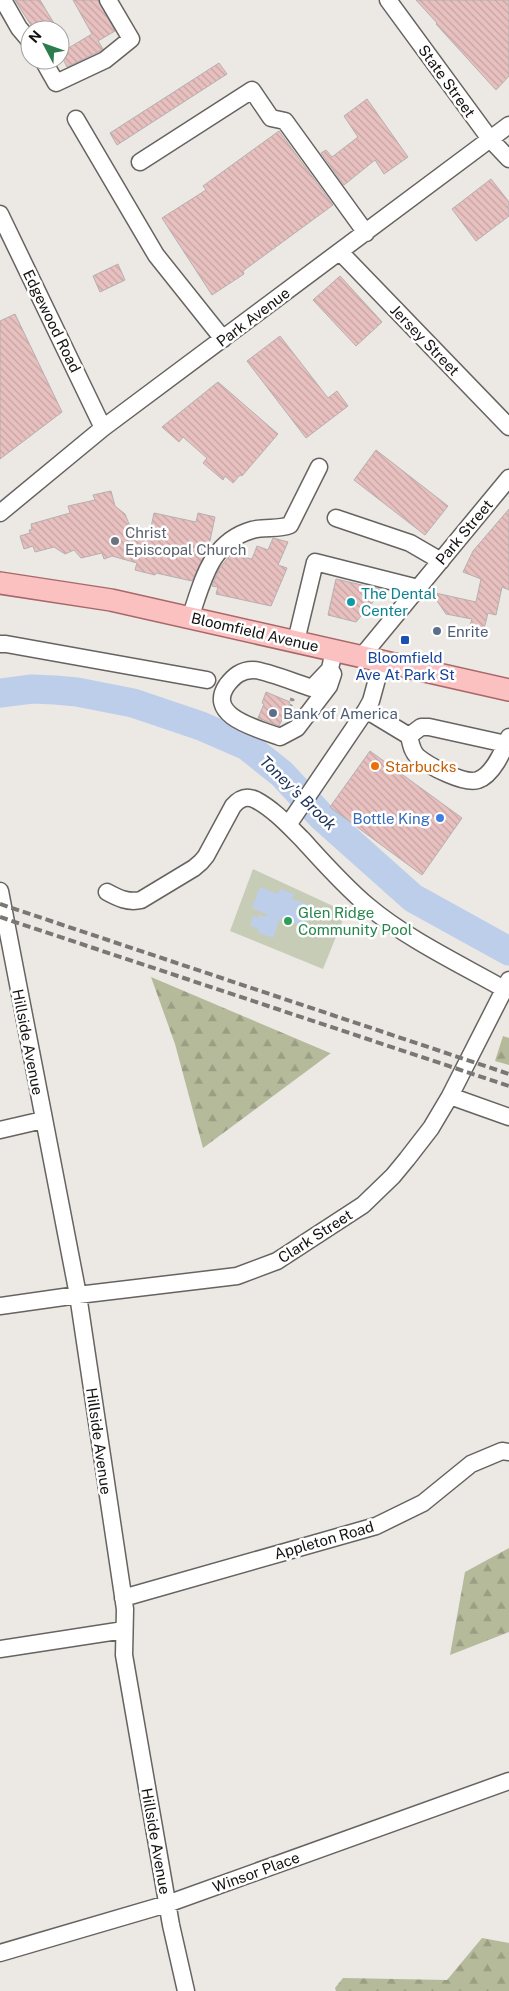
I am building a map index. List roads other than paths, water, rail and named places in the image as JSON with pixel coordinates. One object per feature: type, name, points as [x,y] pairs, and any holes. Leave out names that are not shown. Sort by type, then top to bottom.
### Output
[{"type":"main road","name":"Bloomfield Avenue","points":[[0,583],[111,600],[296,641],[332,659],[362,656],[509,690]]},
{"type":"street","points":[[3,0],[20,29]]},
{"type":"street","points":[[49,70],[56,83],[105,60],[131,39],[108,0]]},
{"type":"street","name":"State Street","points":[[388,0],[490,139],[509,159]]},
{"type":"street","points":[[140,162],[252,90],[271,118],[285,121],[366,233]]},
{"type":"street","points":[[76,119],[156,255],[223,340]]},
{"type":"street","name":"Park Avenue","points":[[0,513],[103,428],[366,233],[509,124]]},
{"type":"street","name":"Edgewood Road","points":[[0,214],[103,428]]},
{"type":"street","name":"Jersey Street","points":[[340,252],[509,427]]},
{"type":"street","points":[[190,618],[207,568],[218,553],[232,537],[260,528],[282,528],[290,525],[319,467]]},
{"type":"street","name":"Park Street","points":[[362,656],[509,478]]},
{"type":"street","points":[[336,518],[410,543],[441,561]]},
{"type":"street","points":[[296,641],[315,562],[418,588]]},
{"type":"street","points":[[0,644],[207,680]]},
{"type":"street","points":[[332,659],[332,674],[329,686],[297,728],[280,738],[241,722],[224,709],[222,700],[226,688],[234,677],[240,673],[254,670],[312,688],[332,659]]},
{"type":"street","points":[[288,825],[366,710],[371,701],[382,661]]},
{"type":"street","points":[[366,710],[409,736],[413,750],[418,757],[432,767],[469,782],[484,777],[492,768],[508,740],[429,727],[421,727],[409,736]]},
{"type":"street","points":[[107,892],[123,900],[133,902],[141,900],[194,868],[206,856],[233,806],[237,801],[244,798],[257,801],[288,825],[354,893],[383,918],[507,984]]},
{"type":"street","name":"Hillside Avenue","points":[[0,891],[7,967],[43,1120],[78,1295],[123,1598],[124,1655],[167,1904],[186,1991]]},
{"type":"street","name":"Clark Street","points":[[0,1306],[237,1276],[277,1261],[346,1217],[394,1176],[418,1145],[450,1096],[507,984]]},
{"type":"street","points":[[450,1096],[509,1117]]},
{"type":"street","points":[[0,1130],[43,1120]]},
{"type":"street","name":"Appleton Road","points":[[123,1598],[376,1526],[423,1503],[471,1464],[502,1451],[509,1452]]},
{"type":"street","points":[[0,1649],[124,1630]]},
{"type":"street","name":"Winsor Place","points":[[0,1953],[167,1904],[509,1781]]},
{"type":"water","points":[[260,887],[278,894],[280,889],[294,894],[292,899],[312,906],[304,927],[280,918],[273,938],[257,932],[258,928],[250,926],[253,916],[258,918],[259,915],[266,917],[267,914],[252,908]]},
{"type":"waterway","name":"Toney's Brook","points":[[0,693],[32,689],[55,690],[77,692],[133,703],[201,726],[247,746],[282,774],[321,816],[413,898],[509,951]]},
{"type":"railway","points":[[0,904],[509,1074]]},
{"type":"railway","points":[[0,917],[509,1086]]},
{"type":"place","name":"Christ Episcopal Church","points":[[115,541]]},
{"type":"place","name":"The Dental Center","points":[[351,602]]},
{"type":"place","name":"Enrite","points":[[437,631]]},
{"type":"place","name":"Bloomfield Ave At Park St","points":[[405,640]]},
{"type":"place","name":"Bank of America","points":[[273,713]]},
{"type":"place","name":"Starbucks","points":[[375,766]]},
{"type":"place","name":"Bottle King","points":[[440,818]]},
{"type":"place","name":"Glen Ridge Community Pool","points":[[288,921]]}]
